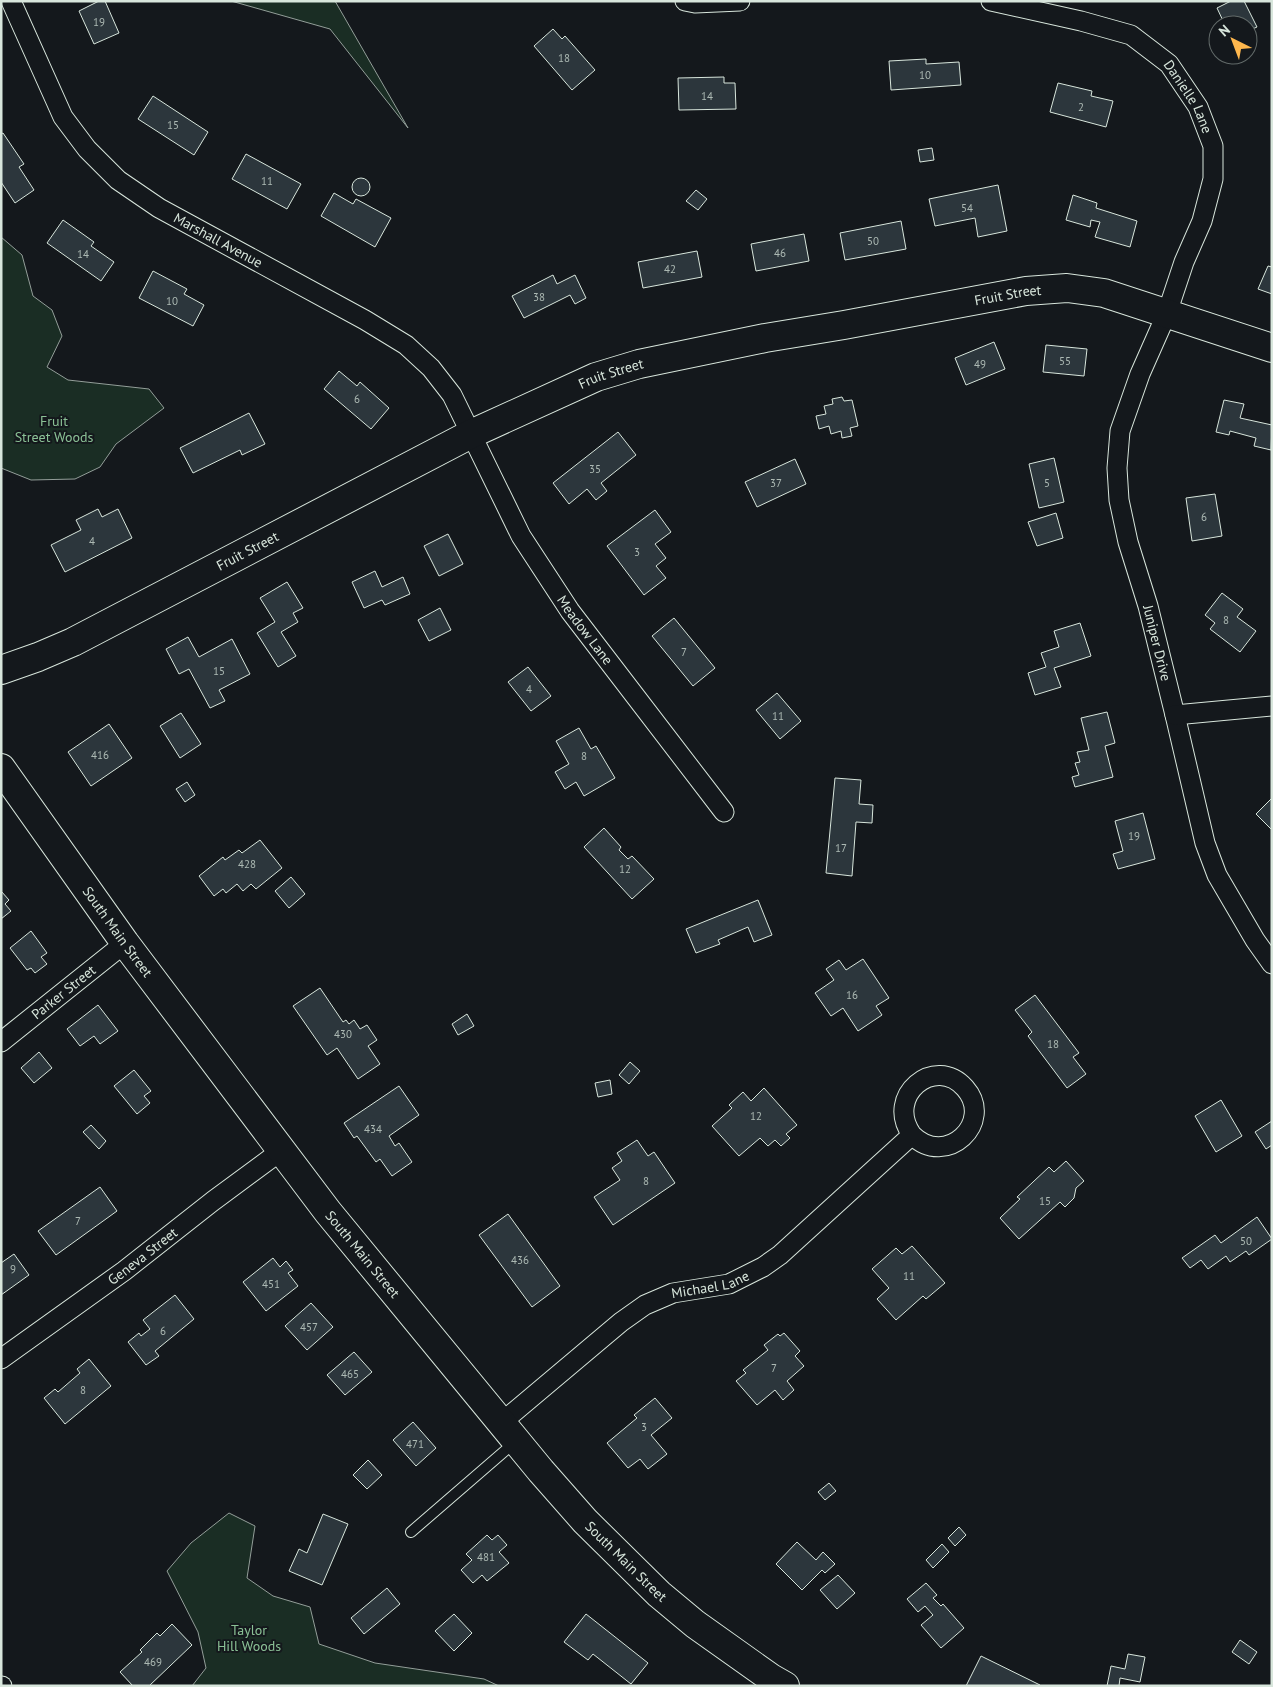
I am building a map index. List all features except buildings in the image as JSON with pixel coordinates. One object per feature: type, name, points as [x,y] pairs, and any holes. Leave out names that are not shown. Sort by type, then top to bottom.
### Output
[{"type":"street","name":"Marshall Avenue","points":[[11,1],[64,117],[87,149],[118,180],[159,208],[365,320],[406,345],[431,368],[452,395],[471,434]]},
{"type":"street","points":[[685,1],[695,3],[740,1]]},
{"type":"street","name":"Danielle Lane","points":[[991,1],[1081,21],[1131,35],[1169,64],[1198,107],[1213,146],[1213,180],[1202,221],[1184,262],[1167,313]]},
{"type":"street","name":"Fruit Street","points":[[1,670],[38,658],[72,642],[471,434],[596,377],[639,364],[765,338],[1026,291],[1067,288],[1104,293],[1272,348]]},
{"type":"street","name":"Juniper Drive","points":[[1167,313],[1140,374],[1120,431],[1117,468],[1119,500],[1128,542],[1148,606],[1205,843],[1217,875],[1255,940],[1272,964]]},
{"type":"street","name":"Meadow Lane","points":[[471,434],[521,536],[570,611],[724,812]]},
{"type":"street","points":[[1175,715],[1272,706]]},
{"type":"street","name":"South Main Street","points":[[1,768],[125,943],[328,1212],[509,1432],[586,1521],[659,1594],[695,1624],[785,1686]]},
{"type":"street","name":"Parker Street","points":[[1,1042],[125,943]]},
{"type":"street","name":"Michael Lane","points":[[509,1432],[621,1322],[646,1305],[673,1294],[729,1284],[763,1267],[780,1255],[912,1135]]},
{"type":"street","name":"Geneva Street","points":[[1,1359],[124,1271],[282,1150]]},
{"type":"lane","points":[[411,1532],[509,1432]]},
{"type":"green space","points":[[231,1],[335,1],[408,128],[330,29]]},
{"type":"green space","name":"Fruit Street Woods","points":[[1,237],[22,255],[33,296],[52,310],[62,336],[47,367],[68,380],[149,389],[164,408],[116,444],[100,467],[75,479],[31,480],[1,468]]},
{"type":"green space","name":"Taylor Hill Woods","points":[[229,1513],[255,1526],[247,1578],[273,1596],[310,1607],[319,1644],[375,1663],[484,1679],[499,1686],[192,1686],[206,1668],[198,1632],[167,1571],[191,1543]]}]
